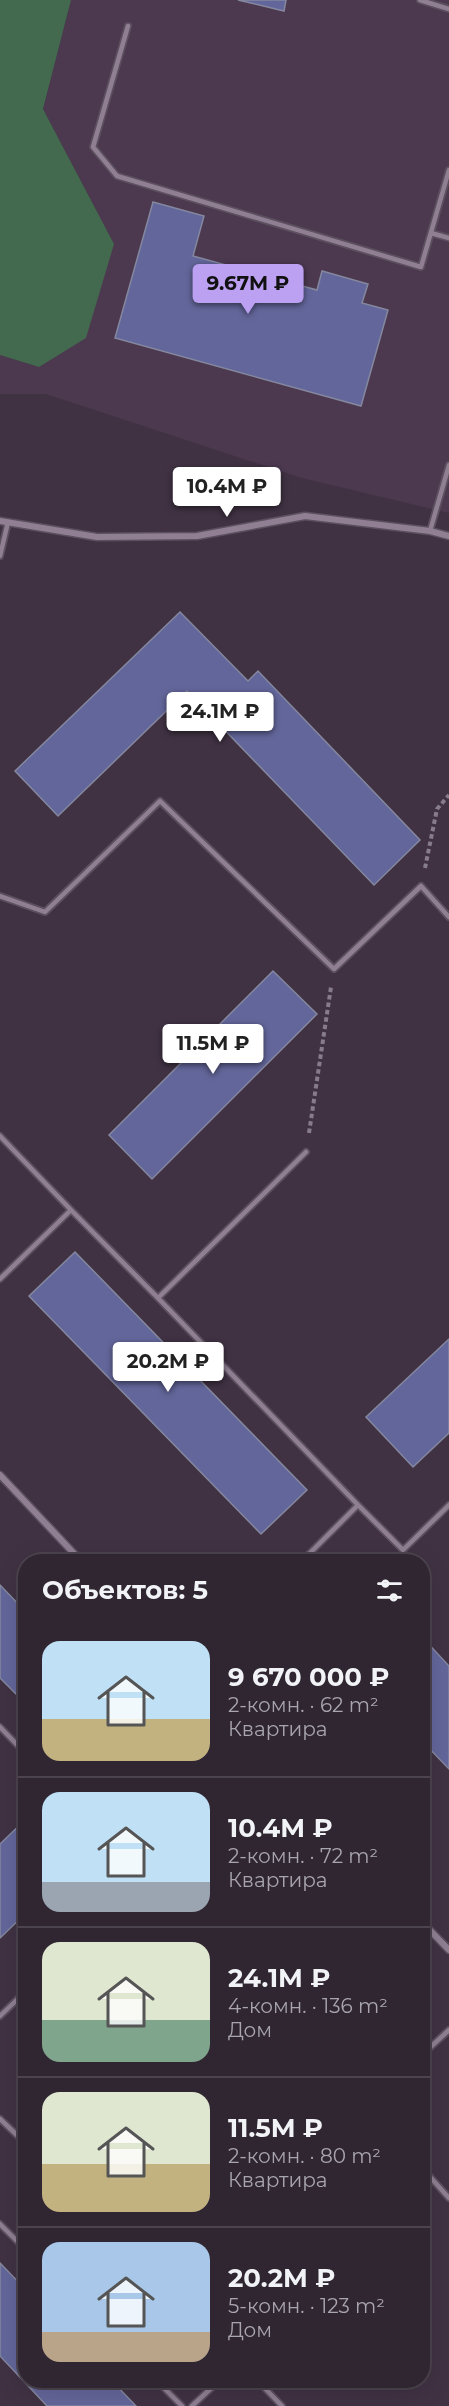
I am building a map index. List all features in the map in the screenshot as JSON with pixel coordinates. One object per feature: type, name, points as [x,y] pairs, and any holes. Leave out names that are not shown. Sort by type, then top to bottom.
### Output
[{"type":"street","points":[[0,521],[97,537],[197,536],[305,516],[430,531],[449,536]]},
{"type":"street","points":[[0,1475],[74,1554]]},
{"type":"street","points":[[430,1930],[449,1950]]},
{"type":"lane","points":[[420,0],[449,9]]},
{"type":"lane","points":[[128,26],[93,147],[117,176],[421,267],[449,170]]},
{"type":"lane","points":[[432,233],[449,238]]},
{"type":"lane","points":[[430,531],[449,465]]},
{"type":"lane","points":[[0,556],[8,522]]},
{"type":"lane","points":[[0,896],[45,912],[160,801],[334,969],[421,886],[449,916]]},
{"type":"lane","points":[[0,1136],[403,1550],[449,1505]]},
{"type":"lane","points":[[158,1298],[306,1152]]},
{"type":"lane","points":[[0,1279],[70,1210]]},
{"type":"lane","points":[[309,1554],[358,1505]]},
{"type":"lane","points":[[0,1727],[18,1746]]},
{"type":"lane","points":[[0,2016],[18,1999]]},
{"type":"lane","points":[[430,2048],[449,2030]]},
{"type":"lane","points":[[0,2119],[18,2136]]},
{"type":"lane","points":[[431,2179],[449,2198]]},
{"type":"lane","points":[[0,2224],[18,2242]]},
{"type":"lane","points":[[164,2388],[182,2406]]},
{"type":"lane","points":[[192,2406],[211,2388]]},
{"type":"lane","points":[[265,2388],[282,2406]]},
{"type":"path","points":[[421,886],[436,809],[449,795]]},
{"type":"path","points":[[306,1152],[334,969]]},
{"type":"shaded area","points":[[71,0],[449,0],[449,513],[302,478],[46,394],[0,394],[0,355],[39,367],[114,244],[43,109]]},
{"type":"green space","points":[[0,0],[71,0],[43,109],[114,244],[86,338],[39,367],[0,355]]},
{"type":"building","points":[[238,0],[286,0],[284,11]]},
{"type":"building","points":[[153,202],[204,216],[193,256],[317,290],[322,271],[368,284],[362,303],[388,310],[361,406],[115,338]]},
{"type":"building","points":[[180,612],[248,681],[258,671],[420,840],[374,885],[187,691],[58,816],[15,771]]},
{"type":"building","points":[[273,971],[317,1014],[152,1179],[109,1135]]},
{"type":"building","points":[[75,1252],[307,1490],[261,1534],[29,1296]]},
{"type":"building","points":[[449,1339],[449,1433],[413,1467],[366,1417]]},
{"type":"building","points":[[0,1585],[18,1604],[18,1696],[0,1678]]},
{"type":"building","points":[[430,1646],[449,1666],[449,1769],[430,1749]]},
{"type":"building","points":[[18,1827],[18,1921],[0,1938],[0,1844]]},
{"type":"building","points":[[0,2263],[18,2282],[18,2375],[0,2356]]},
{"type":"building","points":[[30,2388],[119,2388],[136,2406],[47,2406]]}]
